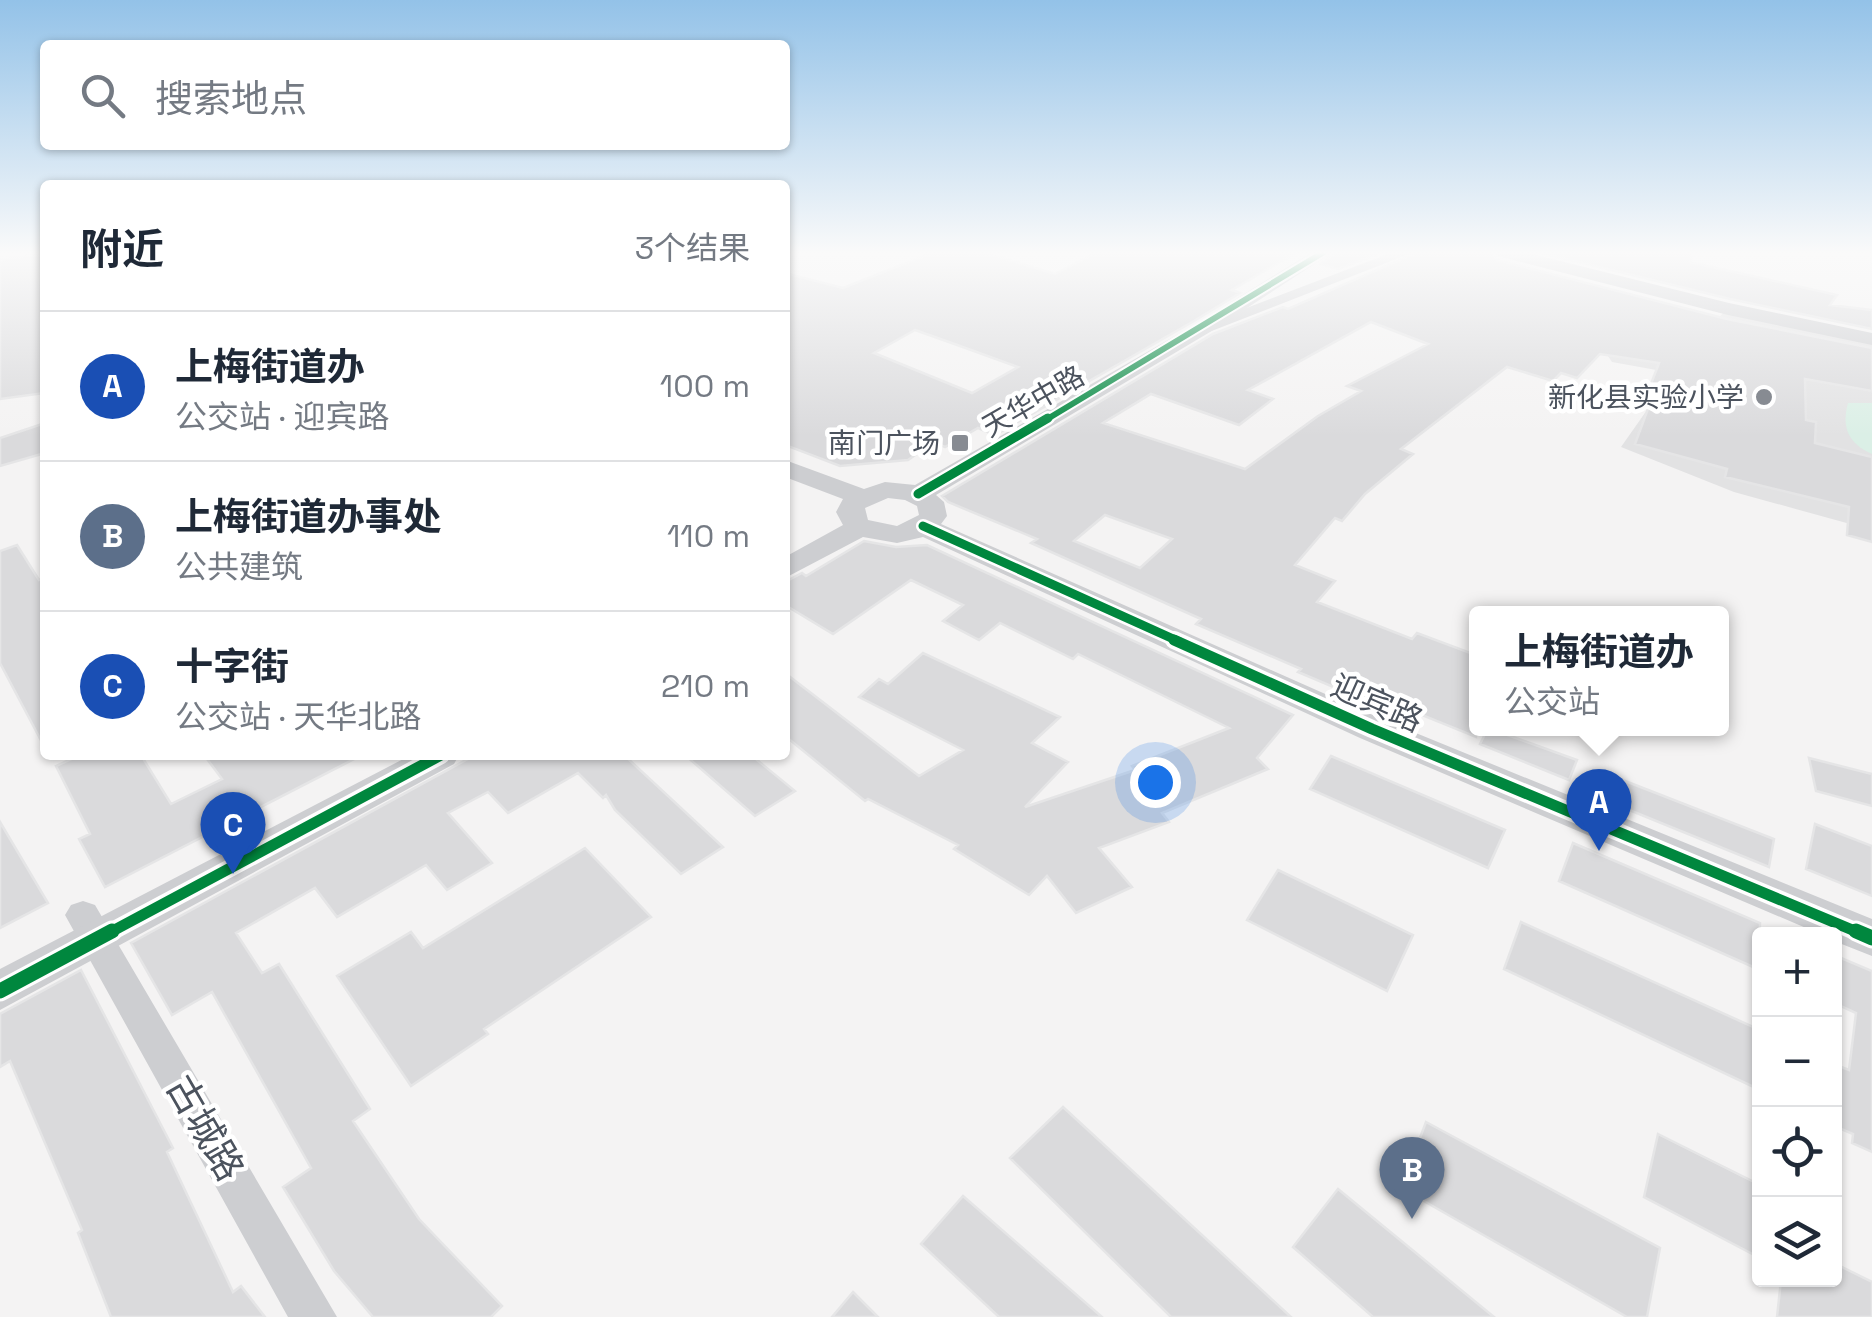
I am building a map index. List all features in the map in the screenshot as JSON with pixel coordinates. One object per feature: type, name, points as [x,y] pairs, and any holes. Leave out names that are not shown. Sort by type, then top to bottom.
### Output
[{"type":"street","name":"天华中路","points":[[921,510],[1227,313]]},
{"type":"street","points":[[1204,328],[1243,313]]},
{"type":"street","points":[[1749,313],[1872,339]]},
{"type":"street","points":[[790,470],[861,497]]},
{"type":"street","points":[[885,490],[921,510],[893,534],[861,527],[851,518],[850,510],[861,497],[885,490]]},
{"type":"street","name":"迎宾路","points":[[921,510],[1372,729],[1872,938]]},
{"type":"street","points":[[790,566],[861,527]]},
{"type":"street","points":[[0,990],[90,926],[431,760]]},
{"type":"street","name":"古城路","points":[[90,926],[314,1317]]},
{"type":"shaded area","name":"新化县实验小学","points":[[1723,313],[1731,313],[1872,344],[1872,530],[1734,492],[1621,447],[1673,373],[1612,362],[1608,356],[1612,340],[1714,323]]},
{"type":"green space","points":[[1848,403],[1872,403],[1872,454],[1849,434]]},
{"type":"building","points":[[0,313],[40,313],[40,394],[0,399]]},
{"type":"building","points":[[790,313],[1206,313],[995,435],[978,428],[945,447],[934,442],[908,460],[840,466],[790,447]],"holes":[[[915,330],[1018,367],[972,393],[874,353]]]},
{"type":"building","points":[[1266,313],[1705,313],[1872,348],[1872,391],[1805,379],[1806,420],[1816,422],[1815,443],[1872,457],[1872,542],[1847,535],[1849,507],[1725,477],[1727,469],[1635,444],[1655,390],[1649,389],[1659,363],[1600,354],[1577,378],[1561,373],[1553,381],[1507,367],[1401,449],[1413,454],[1365,494],[1342,521],[1335,518],[1295,565],[1335,581],[1317,602],[1412,639],[1417,633],[1469,652],[1469,734],[1368,693],[1364,700],[1298,672],[1301,669],[1196,624],[1201,619],[1031,543],[1037,539],[942,496],[1213,334]],"holes":[[[1371,322],[1428,344],[1347,386],[1361,391],[1318,416],[1245,469],[1103,423],[1151,394],[1239,425],[1273,399],[1248,390]],[[1105,515],[1172,539],[1140,568],[1074,541]]]},
{"type":"building","points":[[1798,313],[1872,313],[1872,329]]},
{"type":"building","points":[[40,425],[40,454],[0,466],[0,438]]},
{"type":"building","points":[[864,541],[896,547],[927,545],[1293,715],[1257,758],[1268,769],[1162,813],[1169,822],[1099,848],[1132,887],[1076,913],[1047,876],[1029,895],[954,849],[958,845],[868,799],[865,801],[790,740],[790,677],[919,776],[963,750],[859,697],[879,679],[888,684],[923,653],[1060,717],[1032,743],[1068,762],[1025,807],[1135,770],[1132,766],[1229,728],[1078,654],[1073,659],[1000,623],[979,640],[943,621],[963,605],[911,580],[833,634],[790,608],[790,579],[802,573],[806,576]]},
{"type":"building","points":[[17,545],[40,580],[40,739],[0,663],[0,551]]},
{"type":"building","points":[[1484,736],[1510,736],[1577,760],[1569,780],[1480,744]]},
{"type":"building","points":[[1331,756],[1505,830],[1488,868],[1310,789]]},
{"type":"building","points":[[1809,758],[1872,774],[1872,806],[1816,791]]},
{"type":"building","points":[[69,760],[144,760],[171,804],[222,779],[208,760],[352,760],[105,887],[79,839],[90,834],[56,766]]},
{"type":"building","points":[[466,760],[629,760],[723,847],[681,874],[615,810],[606,795],[603,798],[578,773],[508,813],[488,792],[448,813],[492,863],[447,890],[426,865],[337,917],[315,888],[236,933],[262,973],[279,964],[370,1109],[353,1121],[419,1219],[502,1306],[491,1317],[373,1317],[334,1271],[283,1187],[311,1168],[212,992],[172,1015],[131,943]]},
{"type":"building","points":[[691,760],[757,760],[795,791],[755,816]]},
{"type":"building","points":[[1620,779],[1774,839],[1769,867],[1612,803]]},
{"type":"building","points":[[0,822],[48,903],[0,928]]},
{"type":"building","points":[[1815,824],[1872,846],[1872,896],[1806,869]]},
{"type":"building","points":[[1573,843],[1760,923],[1760,927],[1752,927],[1752,966],[1559,881]]},
{"type":"building","points":[[585,848],[651,917],[484,1029],[488,1034],[411,1086],[337,976],[411,932],[423,948]]},
{"type":"building","points":[[1278,870],[1413,935],[1387,991],[1247,920]]},
{"type":"building","points":[[1521,922],[1752,1026],[1752,1086],[1504,969]]},
{"type":"building","points":[[1842,958],[1872,971],[1872,1152],[1852,1143],[1853,1134],[1842,1129],[1842,1067],[1849,1070],[1856,1013],[1842,1007]]},
{"type":"building","points":[[81,970],[173,1148],[167,1152],[233,1292],[241,1286],[265,1317],[111,1317],[78,1233],[82,1230],[10,1061],[0,1067],[0,1014]]},
{"type":"building","points":[[1063,1107],[1291,1317],[1171,1317],[1010,1158]]},
{"type":"building","points":[[1426,1122],[1660,1248],[1647,1317],[1627,1317],[1401,1188]]},
{"type":"building","points":[[1658,1134],[1752,1181],[1752,1254],[1644,1197]]},
{"type":"building","points":[[1338,1189],[1494,1317],[1373,1317],[1293,1247]]},
{"type":"building","points":[[963,1196],[1102,1317],[999,1317],[921,1244]]},
{"type":"building","points":[[1842,1267],[1872,1282],[1872,1317],[1777,1317],[1780,1287],[1842,1287]]},
{"type":"building","points":[[853,1292],[878,1317],[832,1317]]},
{"type":"cycle path","points":[[918,494],[1226,313]]},
{"type":"cycle path","points":[[923,526],[1372,729],[1872,938]]},
{"type":"cycle path","points":[[0,991],[432,760]]},
{"type":"place","name":"新化县实验小学","points":[[1764,397]]},
{"type":"place","name":"南门广场","points":[[960,443]]},
{"type":"place","name":"上梅街道办","points":[[1599,851]]},
{"type":"place","name":"十字街","points":[[233,874]]},
{"type":"place","name":"上梅街道办事处","points":[[1412,1219]]}]
